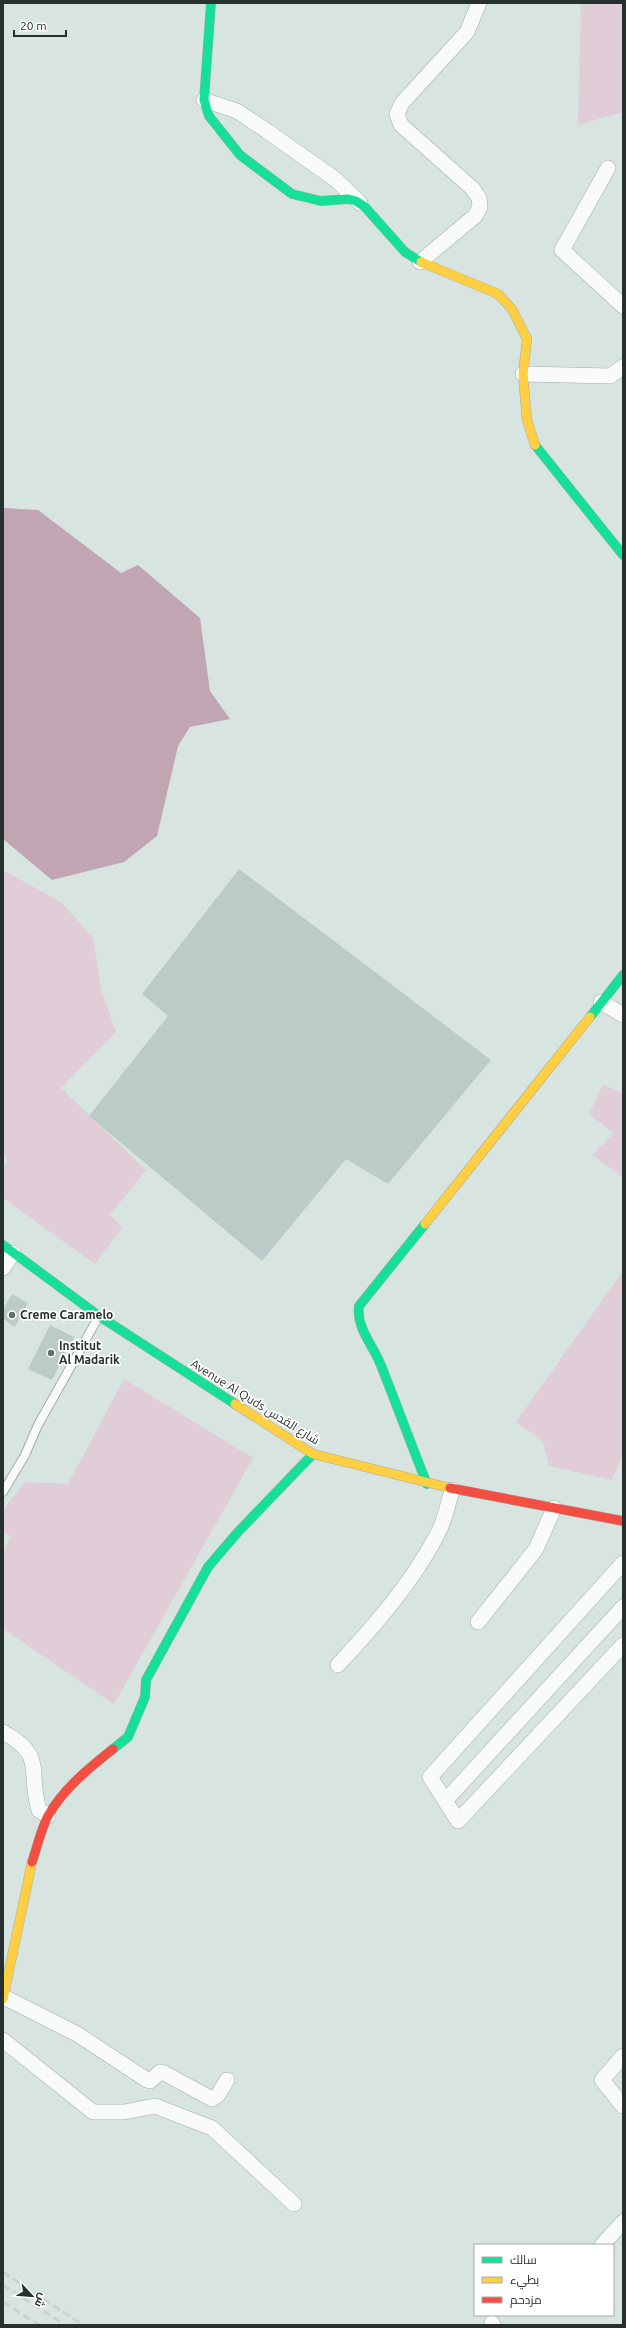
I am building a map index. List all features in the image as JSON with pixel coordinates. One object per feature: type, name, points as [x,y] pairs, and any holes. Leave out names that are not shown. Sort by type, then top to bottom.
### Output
[{"type":"street","points":[[210,3],[204,100],[209,116],[240,155],[282,188],[307,199],[327,201],[348,199],[360,203]]},
{"type":"street","points":[[420,262],[475,216],[480,207],[479,198],[472,188],[401,125],[397,114],[402,103],[467,32],[479,3]]},
{"type":"street","points":[[204,100],[237,111],[334,179],[360,203],[405,252],[420,262],[498,294],[512,310],[527,339],[523,374],[527,420],[536,447],[623,555]]},
{"type":"street","points":[[608,168],[562,250],[623,306]]},
{"type":"street","points":[[523,374],[610,376],[623,367]]},
{"type":"street","points":[[427,1484],[379,1361],[363,1331],[358,1314],[359,1306],[623,974]]},
{"type":"street","points":[[601,1002],[623,1016]]},
{"type":"street","points":[[3,1268],[8,1249]]},
{"type":"street","name":"Avenue Al Quds شارع القدس","points":[[8,1249],[99,1316],[313,1454],[452,1490],[480,1492],[623,1521]]},
{"type":"street","points":[[227,2080],[218,2096],[212,2099],[164,2073],[158,2072],[150,2081],[147,2080],[76,2034],[3,1998],[32,1866],[48,1816],[65,1793],[89,1768],[128,1737],[142,1703],[146,1680],[208,1567],[238,1532],[313,1454]]},
{"type":"street","points":[[338,1665],[374,1626],[419,1564],[438,1532],[452,1490]]},
{"type":"street","points":[[478,1622],[502,1594],[536,1549],[554,1508]]},
{"type":"street","points":[[623,1564],[430,1777],[458,1821],[623,1645]]},
{"type":"street","points":[[445,1802],[623,1607]]},
{"type":"street","points":[[3,1732],[20,1741],[33,1758],[35,1797],[39,1810],[48,1816]]},
{"type":"street","points":[[3,2040],[93,2112],[124,2112],[155,2106],[212,2128],[294,2204]]},
{"type":"street","points":[[623,2056],[602,2080],[623,2106]]},
{"type":"street","points":[[603,2244],[623,2222]]},
{"type":"lane","points":[[3,1492],[25,1455],[38,1425],[99,1316]]},
{"type":"shaded area","points":[[581,3],[623,3],[623,112],[578,125]]},
{"type":"shaded area","points":[[3,508],[38,510],[121,573],[138,565],[200,618],[210,691],[230,719],[190,727],[178,746],[157,836],[124,862],[52,880],[3,839]]},
{"type":"shaded area","points":[[3,870],[62,903],[93,938],[101,989],[116,1032],[61,1088],[146,1170],[110,1215],[122,1227],[95,1264],[3,1198],[3,1168],[7,1160],[3,1155]]},
{"type":"shaded area","points":[[603,1085],[623,1093],[623,1177],[592,1155],[614,1133],[589,1114]]},
{"type":"shaded area","points":[[623,1271],[623,1454],[612,1480],[549,1466],[543,1441],[516,1422]]},
{"type":"shaded area","points":[[124,1379],[253,1458],[114,1704],[3,1629],[3,1550],[11,1536],[3,1532],[3,1510],[25,1482],[68,1484]]},
{"type":"building","points":[[239,869],[491,1060],[388,1184],[346,1159],[262,1261],[89,1116],[168,1016],[142,994]]},
{"type":"building","name":"Creme Caramelo","points":[[12,1294],[28,1303],[15,1327],[3,1319],[3,1310]]},
{"type":"building","name":"Institut Al Madarik","points":[[50,1325],[74,1337],[52,1380],[28,1369]]},
{"type":"railway","points":[[3,2272],[83,2325]]},
{"type":"railway","points":[[3,2285],[65,2325]]},
{"type":"railway","points":[[3,2302],[39,2325]]},
{"type":"traffic: fast","points":[[211,3],[204,100],[209,116],[240,155],[292,194],[321,201],[348,199],[356,201],[365,207],[405,252],[421,262]]},
{"type":"traffic: fast","points":[[535,445],[623,555]]},
{"type":"traffic: fast","points":[[590,1017],[623,975]]},
{"type":"traffic: fast","points":[[425,1224],[359,1306],[359,1314],[362,1328],[380,1363],[427,1484]]},
{"type":"traffic: fast","points":[[3,1245],[99,1316],[235,1404]]},
{"type":"traffic: fast","points":[[113,1749],[128,1737],[145,1697],[146,1680],[208,1567],[238,1532],[313,1454]]},
{"type":"traffic: slow","points":[[421,262],[498,294],[512,309],[527,339],[523,374],[527,420],[535,445]]},
{"type":"traffic: slow","points":[[425,1224],[590,1017]]},
{"type":"traffic: slow","points":[[235,1404],[313,1454],[450,1488]]},
{"type":"traffic: slow","points":[[3,1999],[32,1862]]},
{"type":"traffic: jam","points":[[450,1488],[623,1521]]},
{"type":"traffic: jam","points":[[32,1862],[43,1827],[54,1806],[77,1780],[113,1749]]},
{"type":"place","name":"Creme Caramelo","points":[[12,1315]]},
{"type":"place","name":"Institut Al Madarik","points":[[51,1353]]}]
